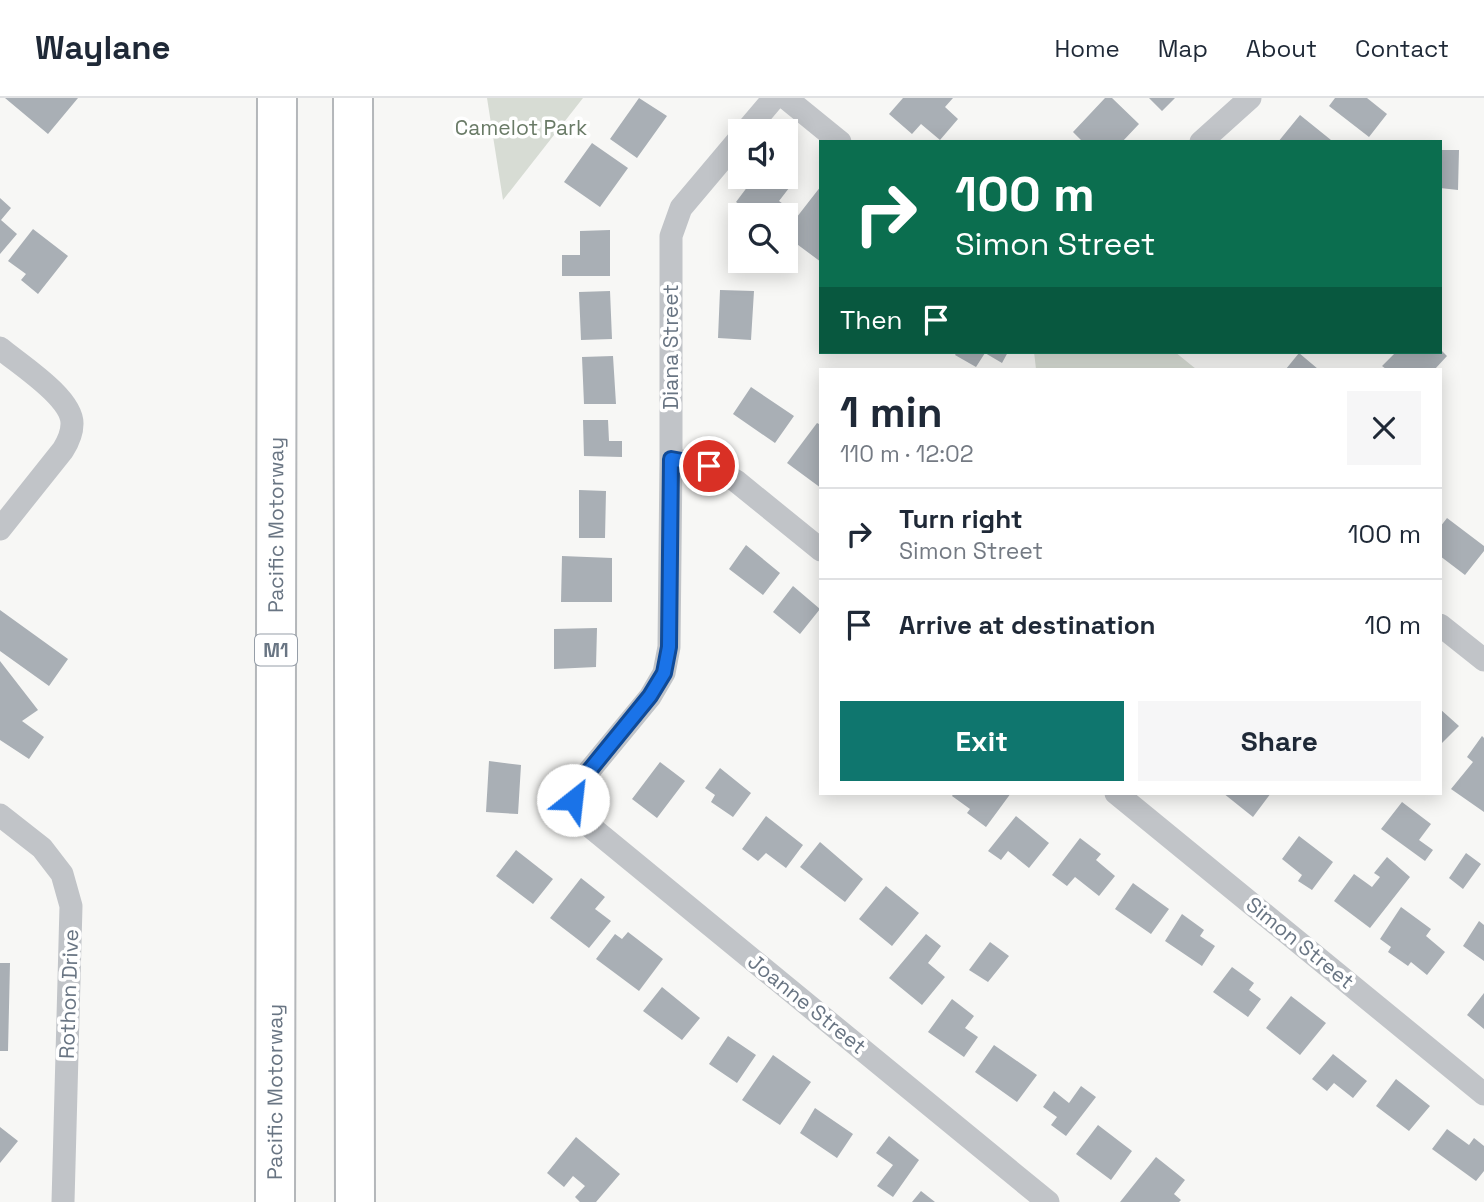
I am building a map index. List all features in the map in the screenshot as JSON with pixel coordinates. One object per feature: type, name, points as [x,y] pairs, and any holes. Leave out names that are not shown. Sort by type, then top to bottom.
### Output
[{"type":"highway","name":"Pacific Motorway","points":[[275,1202],[277,98]]},
{"type":"highway","points":[[353,98],[355,1202]]},
{"type":"street","points":[[756,119],[774,98]]},
{"type":"street","points":[[786,98],[838,140]]},
{"type":"street","points":[[1203,140],[1250,98]]},
{"type":"street","name":"Diana Street","points":[[573,800],[580,782],[650,696],[664,673],[669,647],[671,236],[681,208],[728,152]]},
{"type":"street","points":[[0,348],[56,393],[67,407],[73,421],[71,436],[63,450],[0,529]]},
{"type":"street","points":[[671,459],[709,466],[736,481],[819,549]]},
{"type":"street","points":[[1442,627],[1484,660]]},
{"type":"street","name":"Simon Street","points":[[1118,795],[1484,1094]]},
{"type":"street","name":"Joanne Street","points":[[573,800],[581,819],[1048,1202]]},
{"type":"street","name":"Rothon Drive","points":[[0,815],[42,848],[62,874],[71,906],[63,1202]]},
{"type":"green space","name":"Camelot Park","points":[[487,98],[583,98],[503,200]]},
{"type":"green space","points":[[1034,354],[1177,354],[1195,368],[1036,368]]},
{"type":"building","points":[[5,98],[78,98],[48,134]]},
{"type":"building","points":[[639,98],[667,116],[637,158],[610,139]]},
{"type":"building","points":[[903,98],[953,98],[945,107],[958,119],[940,140],[921,124],[912,134],[889,114]]},
{"type":"building","points":[[1105,98],[1112,98],[1139,124],[1124,140],[1081,140],[1073,132]]},
{"type":"building","points":[[1149,98],[1175,98],[1162,111]]},
{"type":"building","points":[[1335,98],[1367,98],[1387,114],[1369,137],[1329,106]]},
{"type":"building","points":[[1300,115],[1331,140],[1280,140]]},
{"type":"building","points":[[592,143],[628,168],[600,207],[564,182]]},
{"type":"building","points":[[1442,150],[1459,150],[1458,190],[1442,188]]},
{"type":"building","points":[[746,189],[788,189],[779,201],[782,203],[736,202]]},
{"type":"building","points":[[819,189],[819,261],[798,245],[798,216]]},
{"type":"building","points":[[0,198],[11,208],[1,220],[17,234],[0,254]]},
{"type":"building","points":[[33,229],[68,256],[38,294],[21,280],[26,274],[8,261]]},
{"type":"building","points":[[610,230],[610,276],[562,276],[562,255],[580,255],[580,231]]},
{"type":"building","points":[[720,290],[754,291],[751,340],[718,338]]},
{"type":"building","points":[[610,291],[612,339],[581,340],[579,292]]},
{"type":"building","points":[[1442,351],[1447,356],[1436,368],[1382,366],[1394,354],[1442,354]]},
{"type":"building","points":[[956,354],[984,354],[976,367]]},
{"type":"building","points":[[987,354],[1007,354],[1002,363]]},
{"type":"building","points":[[1300,354],[1317,368],[1287,368]]},
{"type":"building","points":[[613,356],[616,404],[584,404],[582,357]]},
{"type":"building","points":[[751,387],[794,416],[775,443],[733,414]]},
{"type":"building","points":[[583,420],[608,420],[609,441],[622,441],[622,457],[584,456]]},
{"type":"building","points":[[817,423],[819,424],[819,487],[787,463]]},
{"type":"building","points":[[579,490],[606,491],[605,538],[579,538]]},
{"type":"building","points":[[1447,518],[1484,546],[1484,551],[1465,575],[1442,558],[1442,524]]},
{"type":"building","points":[[746,545],[780,573],[763,595],[729,569]]},
{"type":"building","points":[[562,556],[612,558],[612,602],[561,602]]},
{"type":"building","points":[[793,586],[819,608],[800,634],[773,612]]},
{"type":"building","points":[[0,610],[68,659],[49,686],[0,651]]},
{"type":"building","points":[[597,628],[596,667],[554,669],[554,629]]},
{"type":"building","points":[[0,661],[38,710],[22,721],[44,737],[29,759],[0,740]]},
{"type":"building","points":[[1442,711],[1459,726],[1442,743]]},
{"type":"building","points":[[1482,736],[1484,812],[1451,789],[1473,762],[1467,757]]},
{"type":"building","points":[[489,761],[521,765],[518,814],[486,812]]},
{"type":"building","points":[[660,762],[685,781],[657,818],[632,799]]},
{"type":"building","points":[[720,768],[751,793],[733,817],[711,802],[715,795],[705,788]]},
{"type":"building","points":[[1010,795],[986,827],[967,813],[970,809],[952,796]]},
{"type":"building","points":[[1226,795],[1270,795],[1253,817]]},
{"type":"building","points":[[1402,802],[1431,824],[1419,840],[1433,850],[1425,861],[1381,829]]},
{"type":"building","points":[[766,816],[803,845],[786,868],[766,853],[758,861],[742,849]]},
{"type":"building","points":[[1016,816],[1049,843],[1029,868],[1008,851],[1001,860],[988,851]]},
{"type":"building","points":[[1299,836],[1333,862],[1312,890],[1298,881],[1302,875],[1282,859]]},
{"type":"building","points":[[1080,838],[1101,854],[1096,860],[1115,876],[1099,896],[1075,877],[1067,886],[1052,875]]},
{"type":"building","points":[[820,842],[863,879],[845,902],[800,867]]},
{"type":"building","points":[[516,850],[553,879],[533,904],[496,876]]},
{"type":"building","points":[[1466,853],[1481,864],[1463,889],[1449,878]]},
{"type":"building","points":[[1387,857],[1410,877],[1370,928],[1334,901],[1354,874],[1372,887],[1380,877],[1374,873]]},
{"type":"building","points":[[581,878],[605,897],[595,909],[611,921],[589,948],[550,918]]},
{"type":"building","points":[[1133,883],[1169,909],[1151,934],[1115,909]]},
{"type":"building","points":[[886,886],[919,913],[892,946],[859,919]]},
{"type":"building","points":[[1401,907],[1431,929],[1426,936],[1445,952],[1427,975],[1411,962],[1408,966],[1388,952],[1391,947],[1380,939]]},
{"type":"building","points":[[1182,914],[1204,930],[1200,936],[1215,946],[1202,966],[1165,941]]},
{"type":"building","points":[[1479,921],[1484,925],[1484,961],[1463,946]]},
{"type":"building","points":[[628,932],[663,959],[639,991],[596,959],[615,934],[622,939]]},
{"type":"building","points":[[926,934],[941,946],[928,963],[945,977],[922,1005],[889,978]]},
{"type":"building","points":[[990,942],[1009,956],[988,982],[969,970]]},
{"type":"building","points":[[0,963],[10,963],[8,1051],[0,1051]]},
{"type":"building","points":[[1232,967],[1254,983],[1249,990],[1261,999],[1248,1017],[1213,992]]},
{"type":"building","points":[[662,987],[700,1018],[682,1040],[643,1011]]},
{"type":"building","points":[[1484,993],[1484,1029],[1467,1015]]},
{"type":"building","points":[[1291,996],[1326,1023],[1300,1055],[1266,1028]]},
{"type":"building","points":[[952,999],[974,1016],[965,1028],[978,1037],[964,1057],[928,1032]]},
{"type":"building","points":[[728,1036],[756,1055],[737,1083],[709,1064]]},
{"type":"building","points":[[994,1045],[1037,1075],[1017,1102],[975,1072]]},
{"type":"building","points":[[1333,1054],[1367,1081],[1353,1098],[1334,1083],[1327,1091],[1312,1079]]},
{"type":"building","points":[[773,1055],[811,1082],[780,1125],[742,1100]]},
{"type":"building","points":[[1396,1079],[1430,1106],[1409,1131],[1376,1106]]},
{"type":"building","points":[[1081,1086],[1096,1097],[1066,1136],[1051,1125],[1057,1117],[1043,1107],[1054,1091],[1069,1103]]},
{"type":"building","points":[[815,1108],[853,1134],[837,1158],[800,1133]]},
{"type":"building","points":[[1098,1125],[1132,1151],[1111,1180],[1076,1154]]},
{"type":"building","points":[[0,1127],[18,1141],[0,1163]]},
{"type":"building","points":[[1447,1129],[1469,1145],[1474,1138],[1484,1146],[1484,1171],[1476,1181],[1432,1149]]},
{"type":"building","points":[[889,1136],[919,1160],[893,1197],[877,1186],[893,1165],[876,1153]]},
{"type":"building","points":[[576,1137],[620,1174],[596,1202],[580,1202],[575,1197],[585,1186],[573,1176],[564,1187],[547,1173]]},
{"type":"building","points":[[1156,1157],[1185,1180],[1174,1194],[1181,1200],[1120,1202]]},
{"type":"building","points":[[921,1191],[935,1202],[912,1202]]},
{"type":"route","points":[[573,800],[580,782],[650,696],[664,673],[669,647],[671,459],[709,466]]}]
